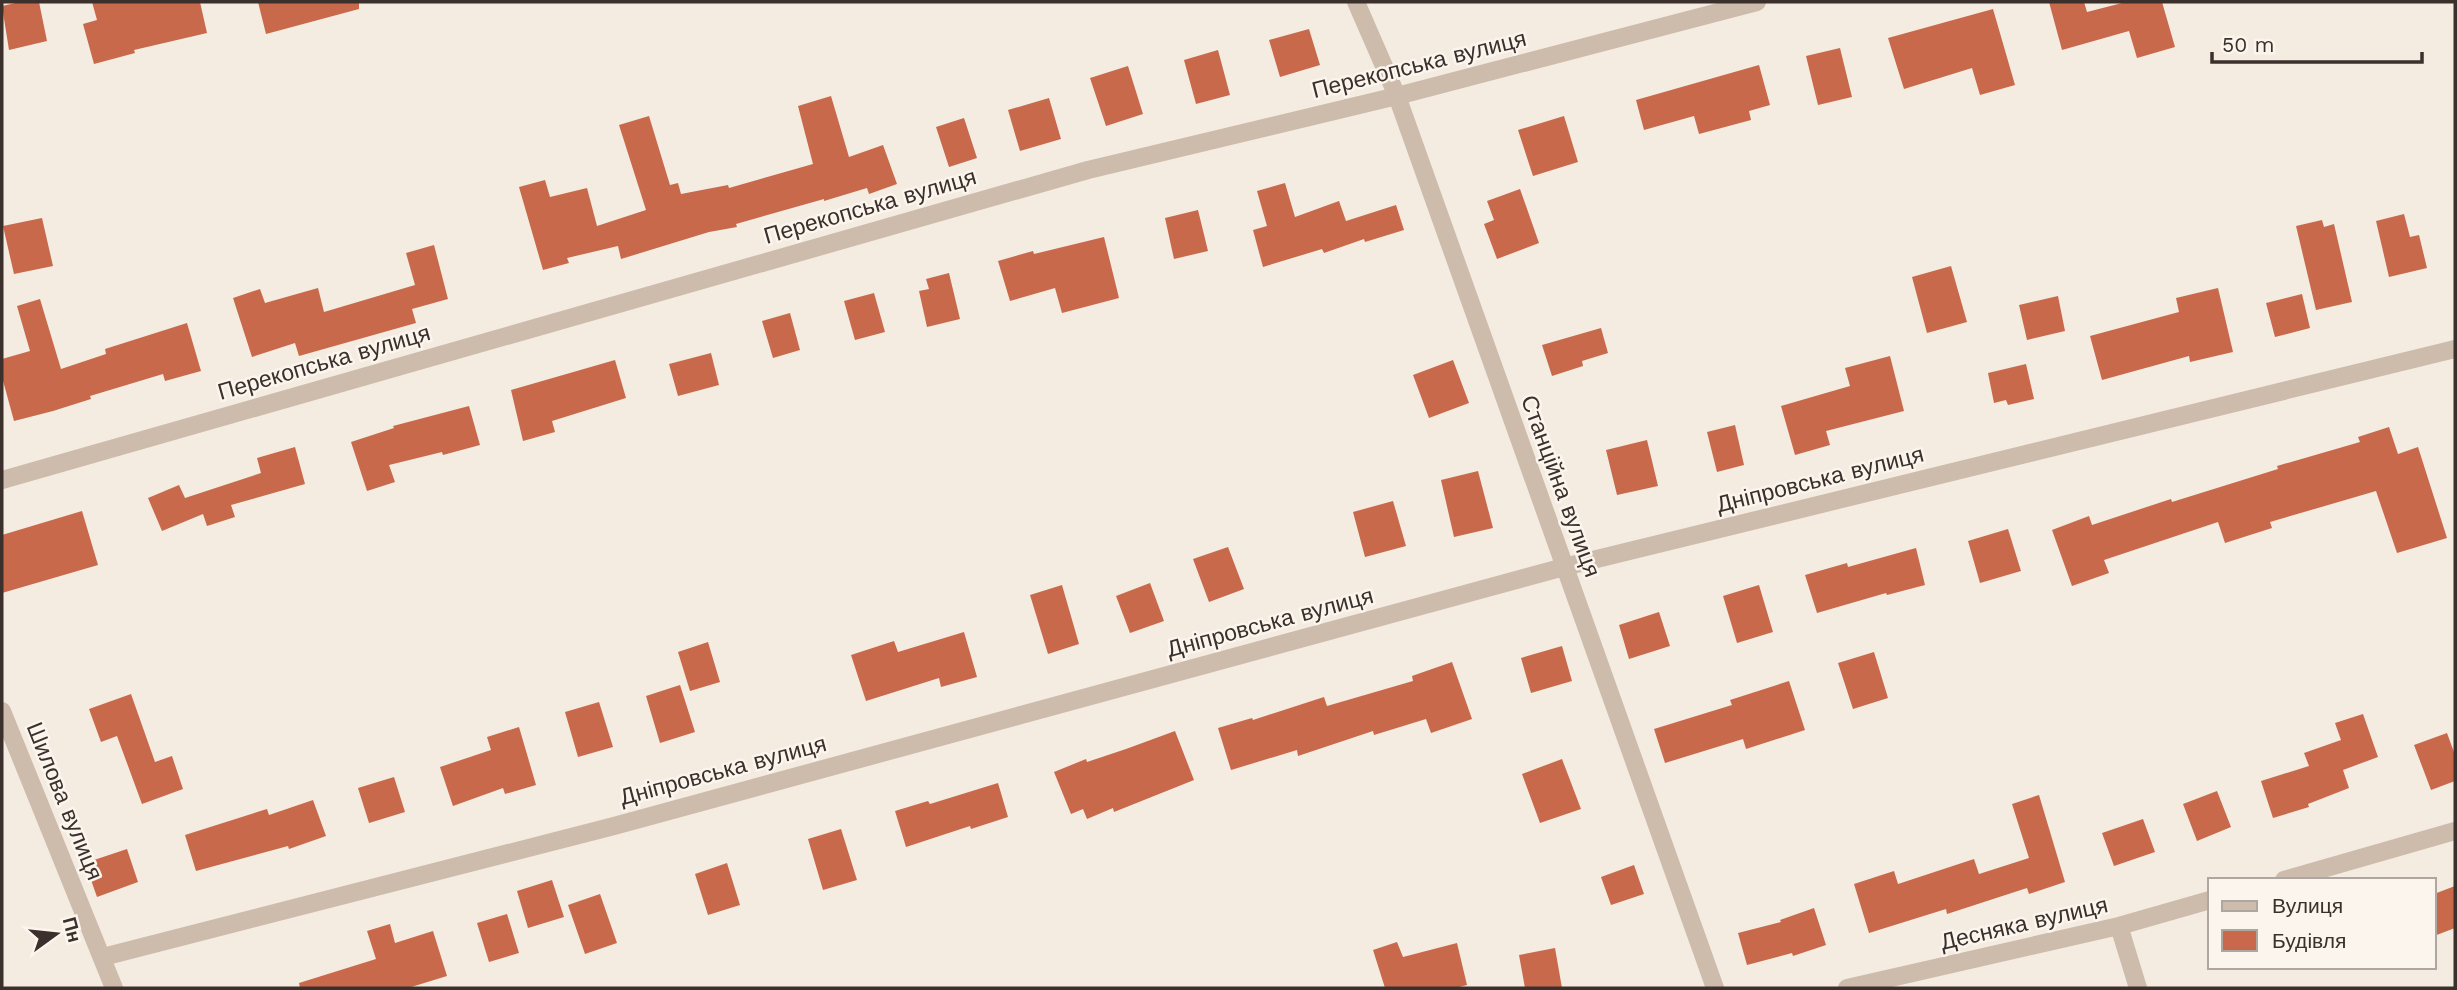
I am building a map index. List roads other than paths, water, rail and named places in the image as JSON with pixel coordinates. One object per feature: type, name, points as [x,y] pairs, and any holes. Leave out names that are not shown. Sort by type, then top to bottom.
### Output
[{"type":"street","name":"Станційна вулиця","points":[[1356,2],[1397,96],[1715,988]]},
{"type":"street","name":"Перекопська вулиця","points":[[2,480],[1088,170],[1397,96],[1756,2]]},
{"type":"street","name":"Дніпровська вулиця","points":[[103,957],[614,826],[1564,567],[2455,349]]},
{"type":"street","name":"Шилова вулиця","points":[[2,711],[114,988]]},
{"type":"street","points":[[2291,878],[2455,831]]},
{"type":"street","name":"Десняка вулиця","points":[[1847,988],[2119,926],[2208,901]]},
{"type":"street","points":[[2119,926],[2138,988]]}]
